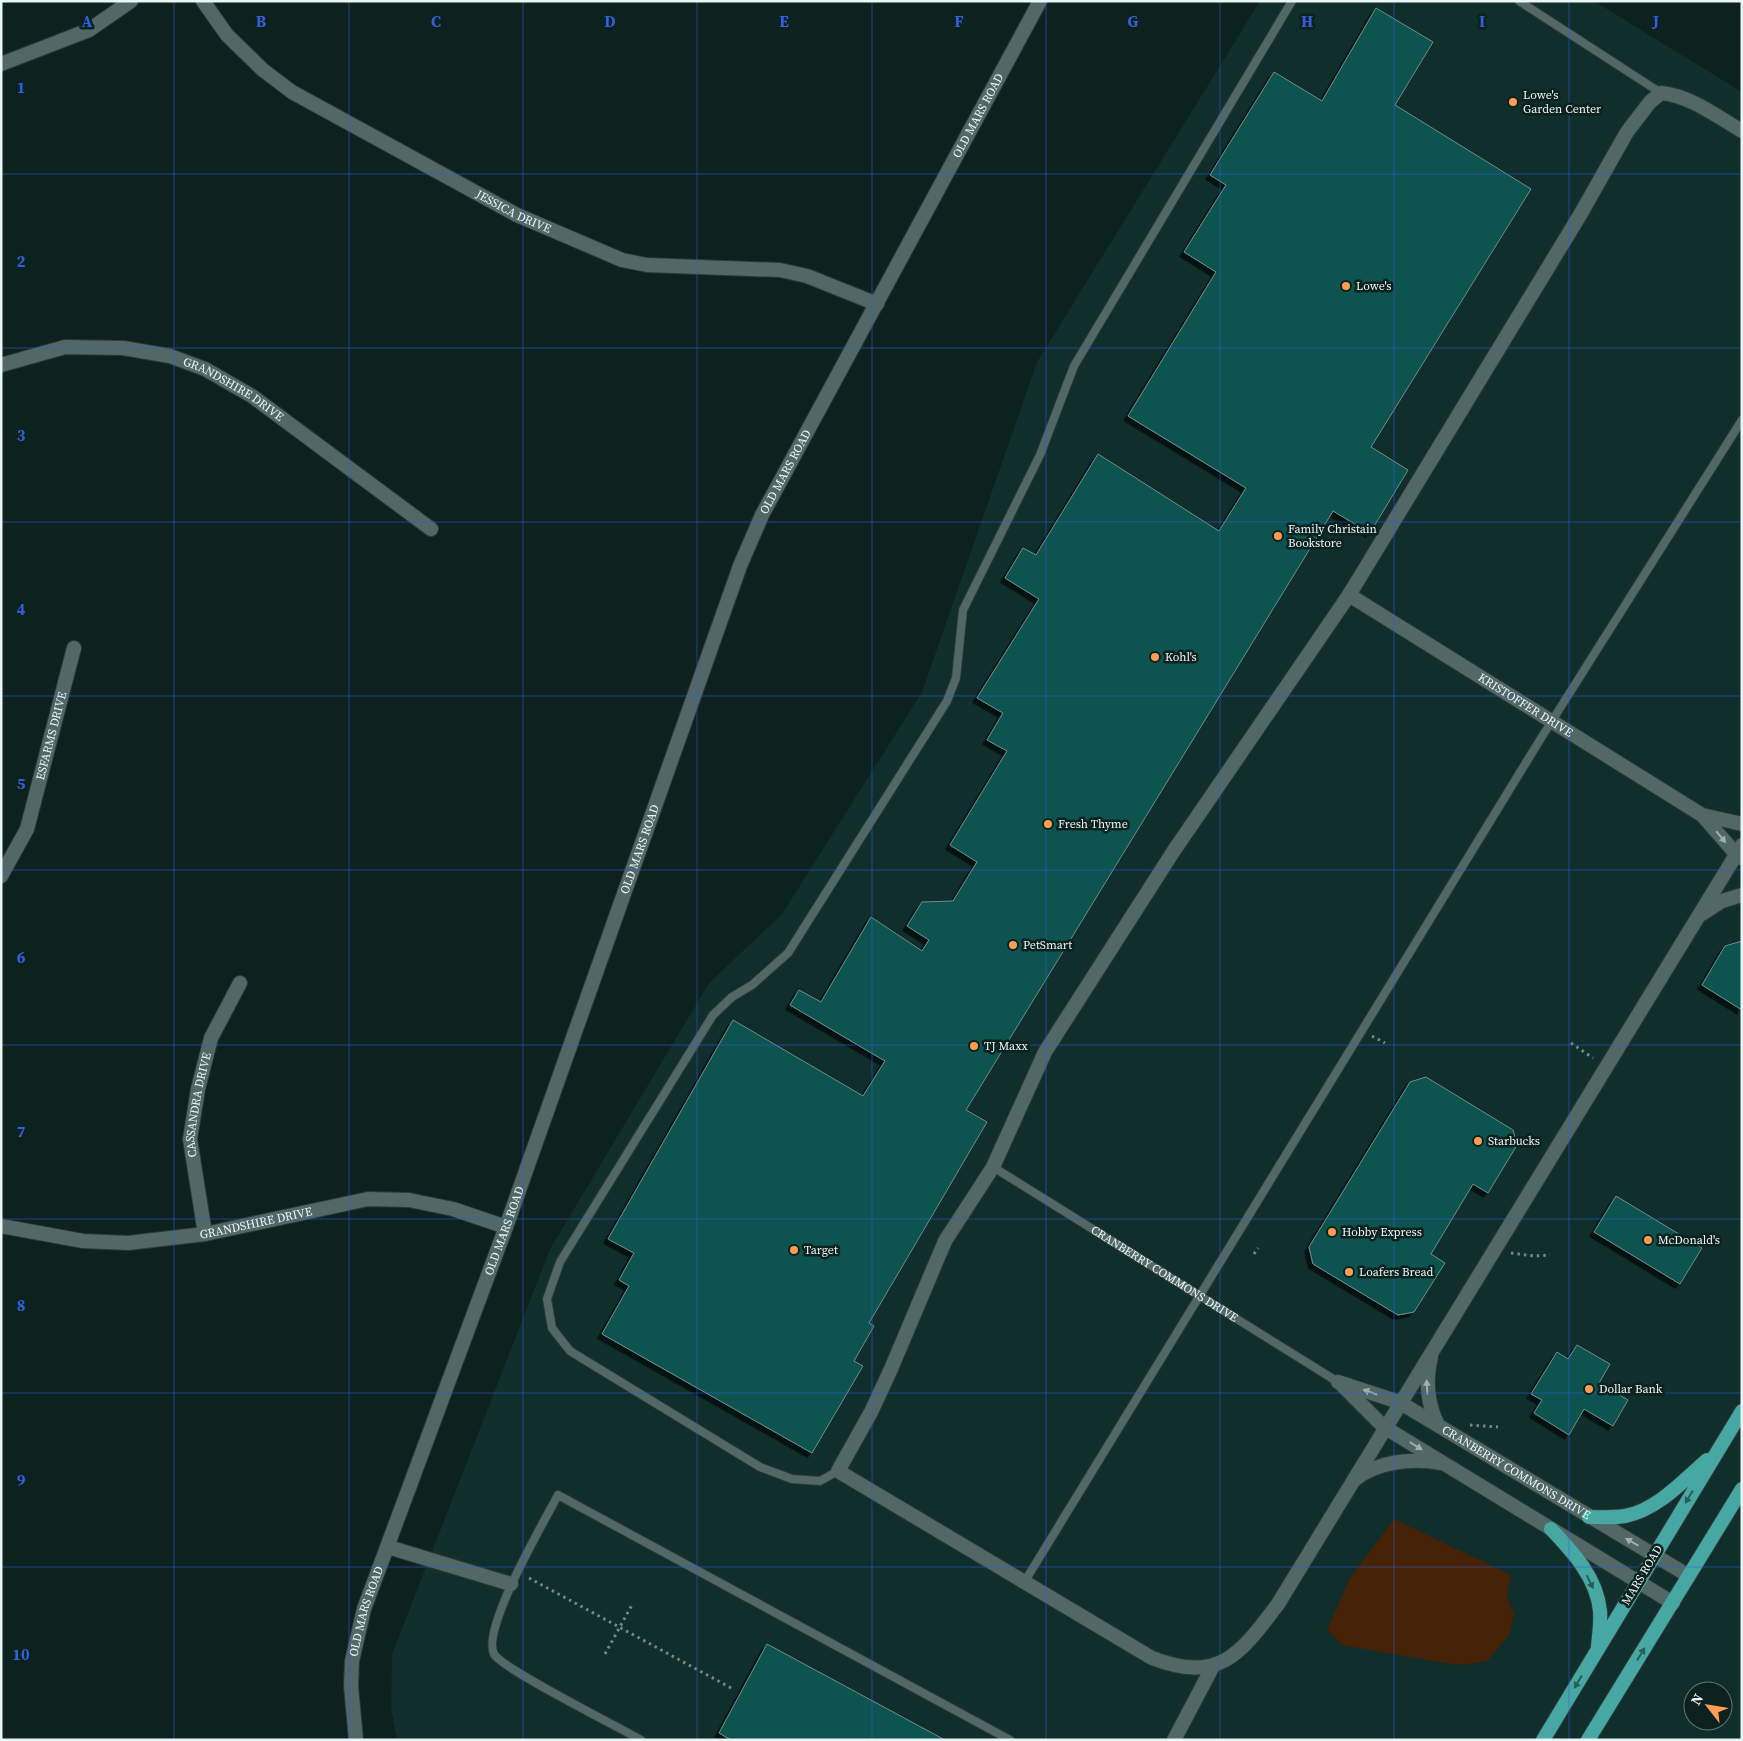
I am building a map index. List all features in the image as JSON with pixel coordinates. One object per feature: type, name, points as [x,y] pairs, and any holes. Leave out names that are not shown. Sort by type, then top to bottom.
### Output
[{"type":"main road","name":"MARS ROAD","points":[[1543,1740],[1742,1411]]},
{"type":"main road","points":[[1589,1517],[1624,1516],[1642,1511],[1660,1500],[1718,1451]]},
{"type":"main road","points":[[1588,1740],[1742,1489]]},
{"type":"main road","points":[[1551,1529],[1578,1558],[1594,1588],[1600,1611],[1598,1651]]},
{"type":"street","points":[[1,64],[88,30],[131,1]]},
{"type":"street","name":"JESSICA DRIVE","points":[[203,1],[227,35],[263,70],[292,92],[517,215],[622,260],[648,265],[780,270],[807,276],[877,304]]},
{"type":"street","name":"OLD MARS ROAD","points":[[356,1740],[351,1686],[352,1661],[364,1609],[506,1227],[740,566],[762,514],[1040,1]]},
{"type":"street","points":[[1740,852],[1696,919],[1399,1402],[1278,1604],[1238,1654],[1213,1666],[1198,1668],[1166,1663],[1152,1658],[838,1470],[871,1412],[891,1370],[945,1241],[993,1166],[1045,1052],[1172,852],[1349,595],[1575,224],[1627,132],[1650,102],[1661,93],[1676,95],[1698,105],[1742,131]]},
{"type":"street","name":"GRANDSHIRE DRIVE","points":[[1,364],[65,347],[123,348],[170,356],[205,369],[266,406],[431,529]]},
{"type":"street","name":"KRISTOFFER DRIVE","points":[[1349,595],[1702,815],[1740,852]]},
{"type":"street","name":"ESFARMS DRIVE","points":[[1,876],[27,829],[74,648]]},
{"type":"street","name":"KRISTOFFER DRIVE","points":[[1702,815],[1742,824]]},
{"type":"street","points":[[1696,919],[1709,908],[1742,895]]},
{"type":"street","name":"CASSANDRA DRIVE","points":[[205,1234],[190,1139],[198,1089],[211,1038],[240,983]]},
{"type":"street","name":"GRANDSHIRE DRIVE","points":[[1,1226],[83,1241],[128,1243],[205,1234],[368,1199],[410,1200],[453,1209],[506,1227]]},
{"type":"street","points":[[1433,1347],[1428,1367],[1427,1390],[1428,1403],[1438,1426]]},
{"type":"street","name":"CRANBERRY COMMONS DRIVE","points":[[1338,1382],[1399,1402],[1689,1576]]},
{"type":"street","name":"CRANBERRY COMMONS DRIVE","points":[[1338,1382],[1384,1427],[1673,1603]]},
{"type":"street","points":[[1350,1484],[1362,1473],[1392,1463],[1425,1462],[1445,1464]]},
{"type":"street","points":[[388,1547],[511,1584]]},
{"type":"street","points":[[1174,1740],[1213,1666]]},
{"type":"lane","points":[[838,1470],[820,1481],[792,1479],[760,1467],[570,1351],[552,1328],[547,1298],[560,1262],[712,1015],[732,996],[752,986],[788,954],[947,701],[956,678],[963,610],[1040,454],[1074,366],[1292,1]]},
{"type":"lane","points":[[1519,1],[1661,93]]},
{"type":"lane","points":[[1026,1581],[1552,721],[1742,420]]},
{"type":"lane","name":"CRANBERRY COMMONS DRIVE","points":[[993,1166],[1338,1382]]},
{"type":"lane","points":[[641,1740],[513,1670],[494,1655],[492,1647],[496,1627],[511,1584],[558,1495],[1010,1740]]},
{"type":"path","points":[[1371,1036],[1385,1043]]},
{"type":"path","points":[[1254,1254],[1258,1248]]},
{"type":"path","points":[[1505,1252],[1534,1256],[1550,1255]]},
{"type":"path","points":[[1461,1424],[1498,1427]]},
{"type":"path","points":[[525,1584],[528,1578],[733,1689]]},
{"type":"path","points":[[605,1654],[634,1602]]},
{"type":"shaded area","points":[[1260,1],[1594,1],[1742,92],[1742,1740],[397,1740],[391,1709],[392,1654],[550,1249],[709,983],[782,914],[922,692],[1037,362]]},
{"type":"shaded area","points":[[1394,1519],[1511,1575],[1507,1596],[1514,1615],[1508,1636],[1486,1662],[1457,1665],[1342,1645],[1327,1630],[1350,1578]]},
{"type":"building","points":[[1376,8],[1433,42],[1395,105],[1531,189],[1371,447],[1408,470],[1370,533],[1333,511],[966,1110],[987,1122],[869,1323],[874,1326],[854,1361],[863,1366],[812,1453],[602,1334],[629,1286],[619,1280],[634,1253],[608,1239],[733,1020],[863,1096],[885,1061],[790,1005],[799,990],[821,1002],[871,917],[922,951],[929,940],[907,926],[922,902],[953,901],[977,862],[950,845],[1007,751],[987,740],[1003,713],[977,698],[1039,599],[1005,578],[1023,548],[1036,555],[1098,454],[1219,531],[1246,488],[1128,416],[1216,272],[1184,252],[1226,185],[1210,175],[1274,72],[1322,101]]},
{"type":"building","points":[[1742,941],[1742,1010],[1702,985],[1725,946]]},
{"type":"building","points":[[1426,1077],[1513,1130],[1517,1145],[1488,1193],[1473,1184],[1431,1254],[1445,1263],[1414,1312],[1398,1315],[1313,1264],[1309,1247],[1410,1082]]},
{"type":"building","name":"McDonald's","points":[[1616,1196],[1702,1248],[1680,1284],[1594,1232]]},
{"type":"building","points":[[1577,1345],[1610,1364],[1599,1383],[1628,1400],[1613,1426],[1584,1409],[1569,1435],[1534,1413],[1542,1400],[1531,1394],[1557,1352],[1568,1359]]},
{"type":"building","points":[[767,1644],[945,1740],[731,1740],[719,1733]]},
{"type":"place","name":"Lowe's Garden Center","points":[[1513,102]]},
{"type":"place","name":"Lowe's","points":[[1346,286]]},
{"type":"place","name":"Family Christain Bookstore","points":[[1278,536]]},
{"type":"place","name":"Kohl's","points":[[1155,657]]},
{"type":"place","name":"Fresh Thyme","points":[[1048,824]]},
{"type":"place","name":"PetSmart","points":[[1013,945]]},
{"type":"place","name":"TJ Maxx","points":[[974,1046]]},
{"type":"place","name":"Starbucks","points":[[1478,1141]]},
{"type":"place","name":"Hobby Express","points":[[1332,1232]]},
{"type":"place","name":"McDonald's","points":[[1648,1240]]},
{"type":"place","name":"Target","points":[[794,1250]]},
{"type":"place","name":"Loafers Bread","points":[[1349,1272]]},
{"type":"place","name":"Dollar Bank","points":[[1589,1389]]}]
